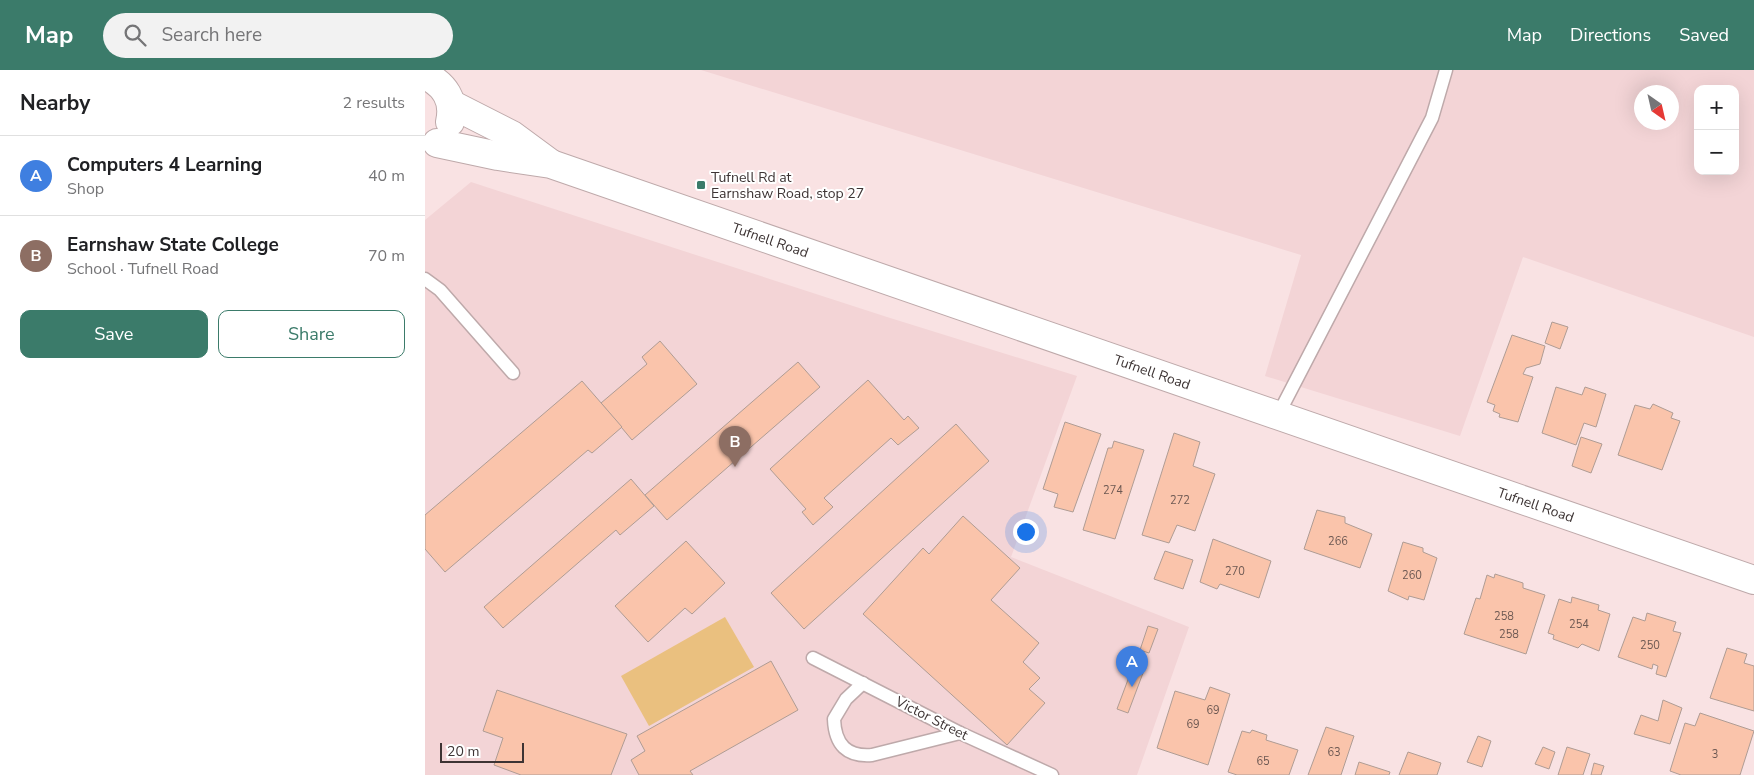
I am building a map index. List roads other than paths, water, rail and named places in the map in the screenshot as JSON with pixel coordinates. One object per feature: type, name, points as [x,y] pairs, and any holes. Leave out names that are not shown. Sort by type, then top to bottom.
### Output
[{"type":"street","name":"Tufnell Road","points":[[443,85],[551,164]]},
{"type":"street","points":[[431,146],[450,125],[443,85]]},
{"type":"street","name":"Tufnell Road","points":[[431,146],[551,164],[1754,580]]},
{"type":"lane","points":[[1278,415],[1432,118],[1446,70]]},
{"type":"lane","points":[[425,279],[440,290],[513,373]]},
{"type":"lane","name":"Victor Street","points":[[813,658],[960,733],[1052,775]]},
{"type":"lane","points":[[863,683],[846,699],[834,719],[837,738],[850,753],[860,756],[872,755],[960,733]]},
{"type":"place","name":"Tufnell Rd at Earnshaw Road, stop 27","points":[[701,185]]},
{"type":"place","name":"Earnshaw State College","points":[[735,467]]},
{"type":"place","name":"Computers 4 Learning","points":[[1132,687]]}]
